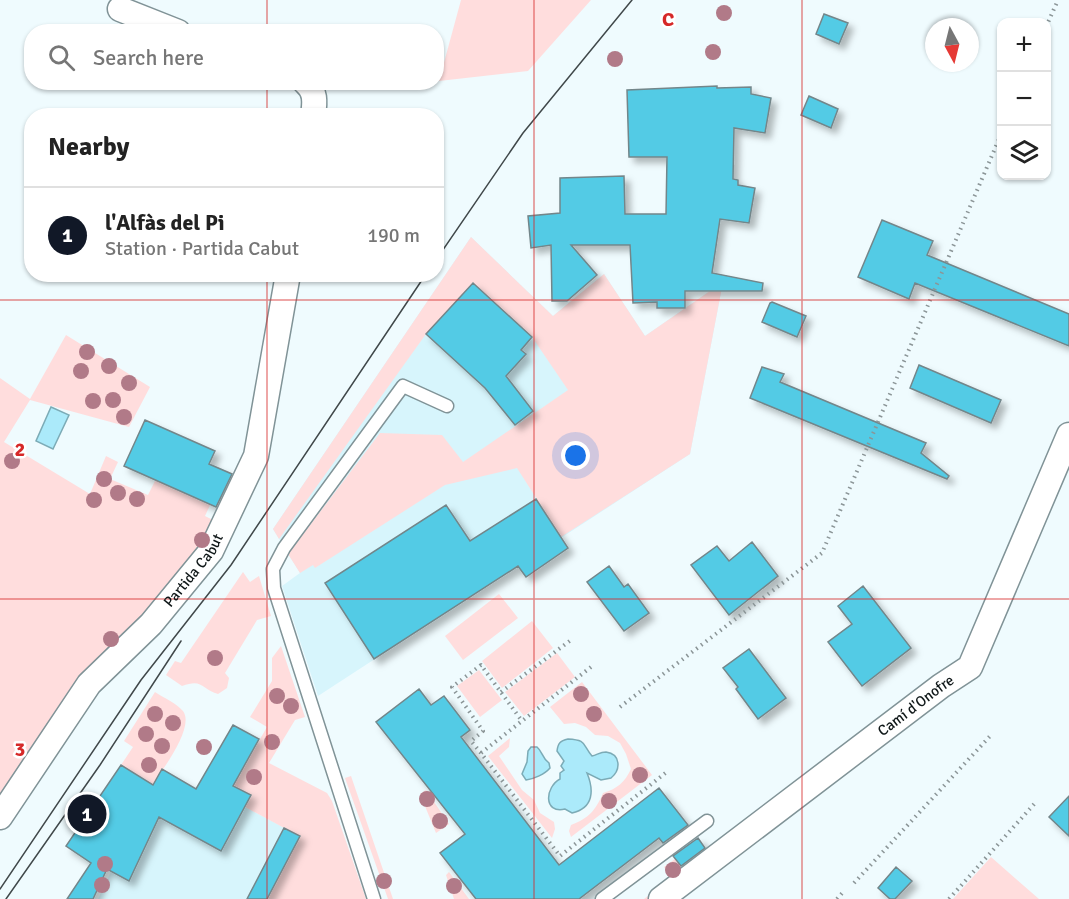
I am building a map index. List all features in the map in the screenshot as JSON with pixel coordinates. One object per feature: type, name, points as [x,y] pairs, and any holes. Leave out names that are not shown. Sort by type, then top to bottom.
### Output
[{"type":"street","points":[[122,5],[161,24]]},
{"type":"street","points":[[312,90],[314,108]]},
{"type":"street","name":"Partida Cabut","points":[[0,817],[89,684],[151,624],[211,551],[256,456],[287,282]]},
{"type":"street","name":"Camí d'Onofre","points":[[661,899],[913,707],[970,667],[1069,435]]},
{"type":"lane","points":[[374,899],[274,588],[273,569],[284,548],[403,386],[447,406]]},
{"type":"lane","points":[[602,899],[707,821]]},
{"type":"path","points":[[1051,18],[1058,0]]},
{"type":"path","points":[[620,707],[822,553],[997,144]]},
{"type":"path","points":[[501,692],[571,640]]},
{"type":"path","points":[[522,721],[481,665],[452,687],[483,731],[471,741],[560,856],[668,771]]},
{"type":"path","points":[[481,753],[591,667]]},
{"type":"path","points":[[854,883],[992,734]]},
{"type":"path","points":[[949,899],[1036,802]]},
{"type":"path","points":[[837,899],[844,891]]},
{"type":"shaded area","points":[[461,0],[591,0],[528,71],[444,80],[444,63]]},
{"type":"shaded area","points":[[471,237],[553,316],[604,274],[645,336],[723,282],[690,454],[318,696],[282,586],[300,573],[273,529],[440,282],[444,282],[444,277]]},
{"type":"shaded area","points":[[471,237],[553,316],[604,274],[645,336],[723,282],[690,454],[561,537],[517,468],[445,485],[315,568],[313,565],[300,573],[288,554],[380,433],[442,435],[463,462],[568,390],[532,337],[473,283],[426,334],[279,539],[273,529],[440,282],[444,282],[444,277]]},
{"type":"shaded area","points":[[66,335],[150,387],[129,427],[30,400],[4,442],[90,494],[106,456],[118,462],[110,479],[148,495],[156,479],[211,503],[205,516],[219,523],[210,544],[111,650],[85,670],[0,796],[0,378],[30,399]]},
{"type":"shaded area","points":[[243,572],[250,582],[259,576],[271,616],[257,620],[225,673],[229,678],[227,688],[218,694],[194,683],[182,686],[166,675],[175,661],[181,663]]},
{"type":"shaded area","points":[[499,594],[518,618],[463,660],[445,636]]},
{"type":"shaded area","points":[[532,621],[553,648],[502,688],[482,661]]},
{"type":"shaded area","points":[[281,646],[305,717],[295,720],[269,763],[327,793],[332,801],[366,899],[267,899],[299,836],[245,807],[251,795],[233,786],[267,727],[250,717],[272,681],[272,658]]},
{"type":"shaded area","points":[[557,653],[575,677],[524,716],[505,692]]},
{"type":"shaded area","points":[[479,670],[502,700],[480,717],[457,686]]},
{"type":"shaded area","points":[[582,682],[652,775],[571,837],[569,831],[571,825],[591,813],[603,793],[620,784],[631,769],[620,743],[608,736],[595,735],[586,727],[575,723],[564,724],[550,707]]},
{"type":"shaded area","points":[[155,692],[180,708],[186,718],[185,727],[176,748],[153,784],[121,765],[133,747],[124,741]]},
{"type":"shaded area","points":[[510,738],[509,747],[499,756],[522,790],[534,800],[540,813],[554,822],[555,829],[552,838],[488,756]]},
{"type":"shaded area","points":[[351,776],[393,899],[388,899],[345,778]]},
{"type":"shaded area","points":[[153,784],[233,828],[245,807],[300,836],[267,899],[98,899]]},
{"type":"shaded area","points":[[426,790],[449,824],[436,833],[420,794]]},
{"type":"shaded area","points":[[991,857],[1039,899],[953,899]]},
{"type":"shaded area","points":[[675,859],[686,874],[654,899],[644,899],[671,878],[664,867]]},
{"type":"shaded area","points":[[449,872],[469,899],[454,899],[446,875]]},
{"type":"water","points":[[51,407],[69,415],[53,449],[36,441]]},
{"type":"water","points":[[568,739],[583,743],[592,756],[604,752],[611,753],[618,763],[617,771],[611,778],[601,780],[587,773],[591,786],[590,798],[585,807],[572,813],[565,809],[553,808],[549,799],[551,788],[560,779],[560,773],[564,770],[561,766],[564,761],[557,751],[558,746]]},
{"type":"water","points":[[531,747],[539,749],[550,768],[539,776],[526,780],[522,774]]},
{"type":"building","points":[[824,14],[848,23],[839,44],[816,34]]},
{"type":"building","points":[[717,86],[717,88],[751,87],[751,94],[771,98],[765,133],[734,128],[733,179],[738,180],[738,185],[755,188],[749,223],[720,219],[712,273],[763,283],[762,291],[685,291],[685,308],[657,308],[657,302],[633,303],[630,245],[571,245],[597,275],[567,301],[552,301],[551,245],[531,248],[528,216],[560,213],[560,178],[624,176],[625,214],[666,214],[667,157],[629,157],[627,90]]},
{"type":"building","points":[[809,96],[838,109],[831,128],[801,115]]},
{"type":"building","points":[[882,220],[933,241],[927,255],[1069,314],[1069,346],[915,283],[909,299],[858,277]]},
{"type":"building","points":[[473,283],[532,337],[521,350],[526,354],[506,376],[533,411],[515,425],[485,388],[426,334]]},
{"type":"building","points":[[772,302],[806,316],[797,337],[762,322]]},
{"type":"building","points":[[919,365],[1001,400],[991,423],[910,388]]},
{"type":"building","points":[[762,367],[784,374],[780,382],[926,443],[921,453],[949,476],[947,479],[750,398]]},
{"type":"building","points":[[145,420],[215,451],[209,464],[232,474],[216,507],[124,466]]},
{"type":"building","points":[[536,499],[568,548],[526,577],[518,566],[374,659],[325,583],[446,505],[470,541]]},
{"type":"building","points":[[752,542],[778,576],[729,615],[691,565],[717,546],[729,561]]},
{"type":"building","points":[[609,566],[624,587],[628,584],[649,613],[624,631],[587,582]]},
{"type":"building","points":[[863,586],[911,648],[862,686],[828,642],[852,624],[838,606]]},
{"type":"building","points":[[749,649],[786,698],[758,719],[723,668]]},
{"type":"building","points":[[419,689],[431,705],[444,696],[470,730],[461,737],[559,865],[659,788],[688,825],[663,843],[659,838],[579,899],[476,899],[440,853],[465,834],[376,722]]},
{"type":"building","points":[[233,725],[259,739],[233,786],[251,795],[221,851],[159,817],[129,881],[107,869],[93,899],[67,899],[91,863],[66,846],[121,765],[153,785],[162,769],[196,789]]},
{"type":"building","points":[[1069,796],[1069,836],[1049,817]]},
{"type":"building","points":[[284,828],[300,836],[267,899],[247,899]]},
{"type":"building","points":[[698,838],[705,848],[681,866],[673,856]]},
{"type":"building","points":[[896,867],[912,881],[895,899],[890,899],[878,888]]},
{"type":"tram line","points":[[444,248],[523,133],[632,0]]},
{"type":"tram line","points":[[0,889],[141,680],[231,565],[421,282]]},
{"type":"tram line","points":[[6,899],[100,765],[181,641]]},
{"type":"place","name":"l'Alfàs del Pi","points":[[87,814]]}]
